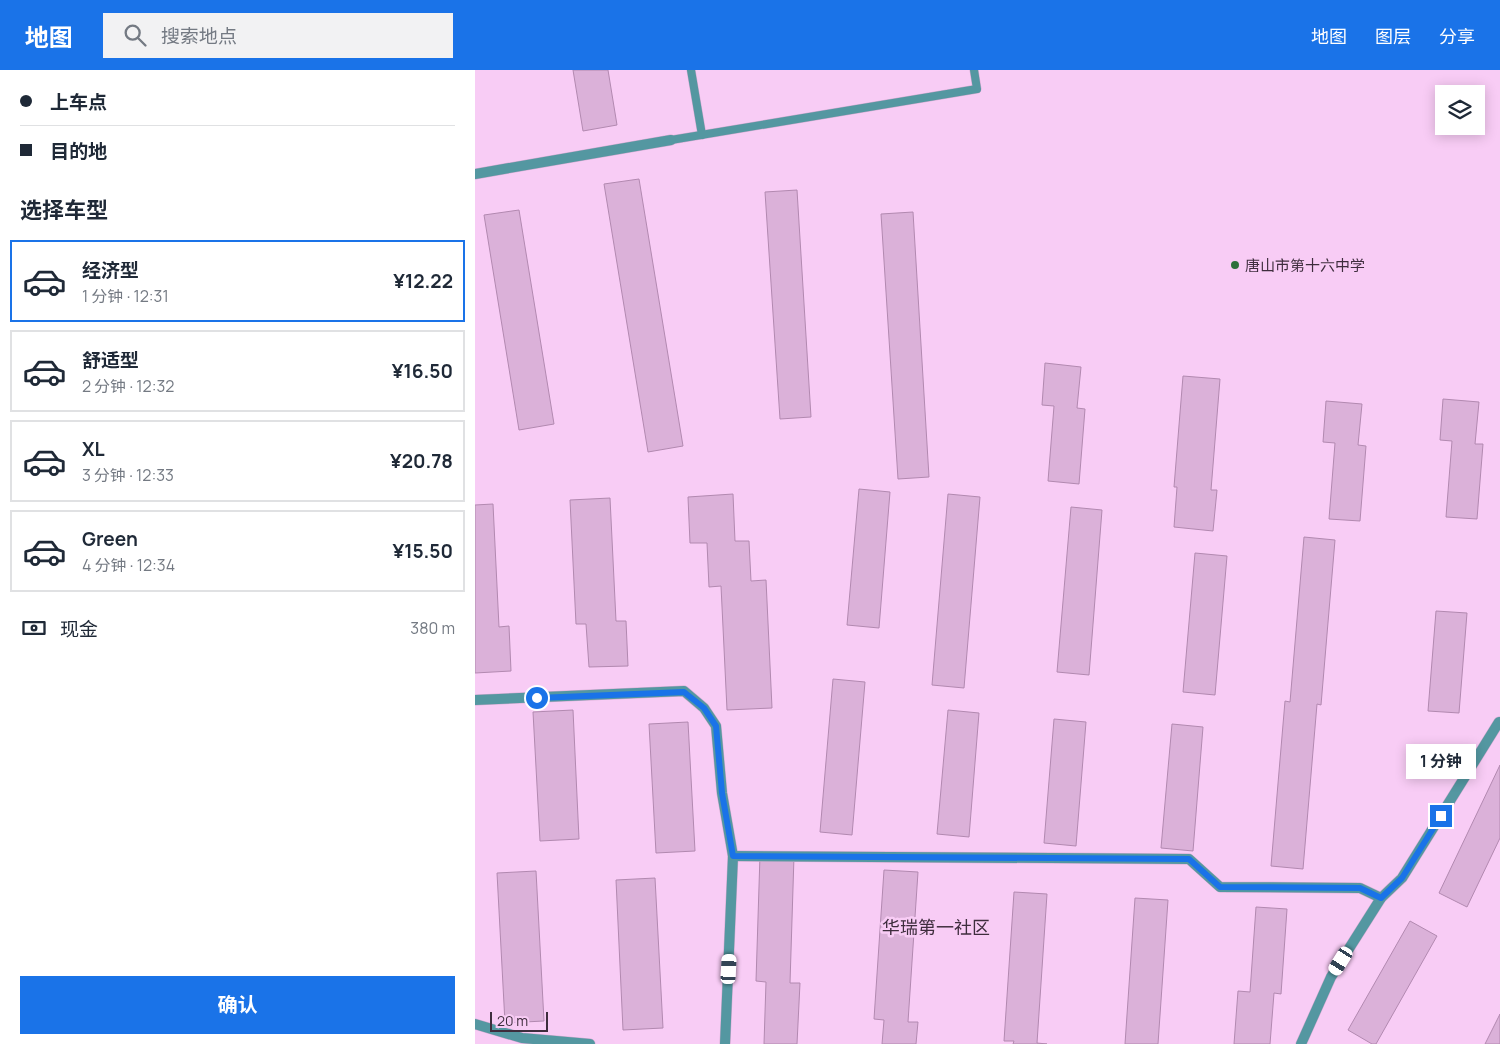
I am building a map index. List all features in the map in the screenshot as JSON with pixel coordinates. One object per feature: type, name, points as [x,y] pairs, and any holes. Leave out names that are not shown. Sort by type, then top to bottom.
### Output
[{"type":"street","points":[[475,174],[671,140]]},
{"type":"street","points":[[475,700],[684,692],[704,708],[716,726],[722,793],[733,856],[725,1044]]},
{"type":"street","points":[[1301,1044],[1331,977],[1381,898],[1402,878],[1499,722]]},
{"type":"street","points":[[733,856],[1189,859],[1220,887],[1360,888],[1381,898]]},
{"type":"street","points":[[475,1024],[522,1038],[590,1044]]},
{"type":"lane","points":[[691,70],[702,135]]},
{"type":"lane","points":[[671,140],[977,89],[974,70]]},
{"type":"building","points":[[573,70],[608,70],[617,125],[583,131]]},
{"type":"building","points":[[639,179],[683,446],[648,452],[604,184]]},
{"type":"building","points":[[797,190],[811,417],[780,419],[765,192]]},
{"type":"building","points":[[519,210],[554,424],[519,430],[484,215]]},
{"type":"building","points":[[913,212],[929,477],[898,479],[881,214]]},
{"type":"building","points":[[1045,363],[1081,367],[1077,408],[1085,409],[1079,484],[1048,481],[1054,406],[1042,405]]},
{"type":"building","points":[[1183,376],[1220,379],[1211,490],[1217,490],[1213,531],[1174,527],[1177,487],[1174,487]]},
{"type":"building","points":[[1443,399],[1479,402],[1475,444],[1483,444],[1477,519],[1446,517],[1452,441],[1440,440]]},
{"type":"building","points":[[1326,401],[1362,404],[1358,445],[1366,446],[1360,521],[1329,519],[1335,443],[1323,442]]},
{"type":"building","points":[[859,489],[890,492],[879,628],[847,625]]},
{"type":"building","points":[[733,494],[735,541],[749,541],[751,581],[766,580],[772,708],[727,710],[721,586],[709,587],[707,543],[690,543],[688,497]]},
{"type":"building","points":[[948,494],[980,497],[964,688],[932,685]]},
{"type":"building","points":[[610,498],[616,621],[626,621],[628,666],[589,667],[586,624],[576,624],[570,500]]},
{"type":"building","points":[[493,504],[499,627],[509,626],[511,671],[475,673],[475,505]]},
{"type":"building","points":[[1071,507],[1102,510],[1089,675],[1057,672]]},
{"type":"building","points":[[1304,537],[1335,540],[1321,705],[1317,704],[1303,869],[1271,866],[1285,701],[1290,702]]},
{"type":"building","points":[[1195,553],[1227,556],[1215,695],[1183,692]]},
{"type":"building","points":[[1436,611],[1467,613],[1459,713],[1428,711]]},
{"type":"building","points":[[833,679],[865,682],[852,835],[820,832]]},
{"type":"building","points":[[573,710],[579,839],[540,841],[533,712]]},
{"type":"building","points":[[948,710],[979,713],[969,837],[937,834]]},
{"type":"building","points":[[1054,719],[1086,722],[1076,846],[1044,843]]},
{"type":"building","points":[[688,722],[695,851],[656,853],[649,724]]},
{"type":"building","points":[[1172,724],[1203,727],[1193,851],[1161,848]]},
{"type":"building","points":[[1500,765],[1500,838],[1467,907],[1439,893]]},
{"type":"building","points":[[760,855],[794,856],[790,983],[800,983],[797,1044],[764,1044],[766,982],[756,981]]},
{"type":"building","points":[[884,870],[918,872],[908,1022],[918,1022],[916,1044],[882,1044],[884,1020],[874,1019]]},
{"type":"building","points":[[536,871],[544,1021],[505,1023],[497,873]]},
{"type":"building","points":[[655,878],[663,1028],[623,1030],[616,880]]},
{"type":"building","points":[[1014,892],[1047,894],[1037,1043],[1047,1044],[1013,1044],[1014,1041],[1004,1041]]},
{"type":"building","points":[[1135,898],[1168,900],[1158,1044],[1125,1044]]},
{"type":"building","points":[[1256,907],[1287,909],[1281,994],[1274,993],[1270,1044],[1234,1044],[1238,991],[1250,992]]},
{"type":"building","points":[[1410,921],[1437,936],[1376,1044],[1372,1044],[1348,1030]]},
{"type":"building","points":[[1500,1014],[1500,1044],[1485,1044]]},
{"type":"place","name":"唐山市第十六中学","points":[[1235,265]]},
{"type":"district","name":"华瑞第一社区","points":[[936,927]]},
{"type":"route","points":[[537,698],[684,692],[704,708],[716,726],[722,793],[733,856],[1189,859],[1220,887],[1360,888],[1381,898],[1402,878],[1441,816]]}]
